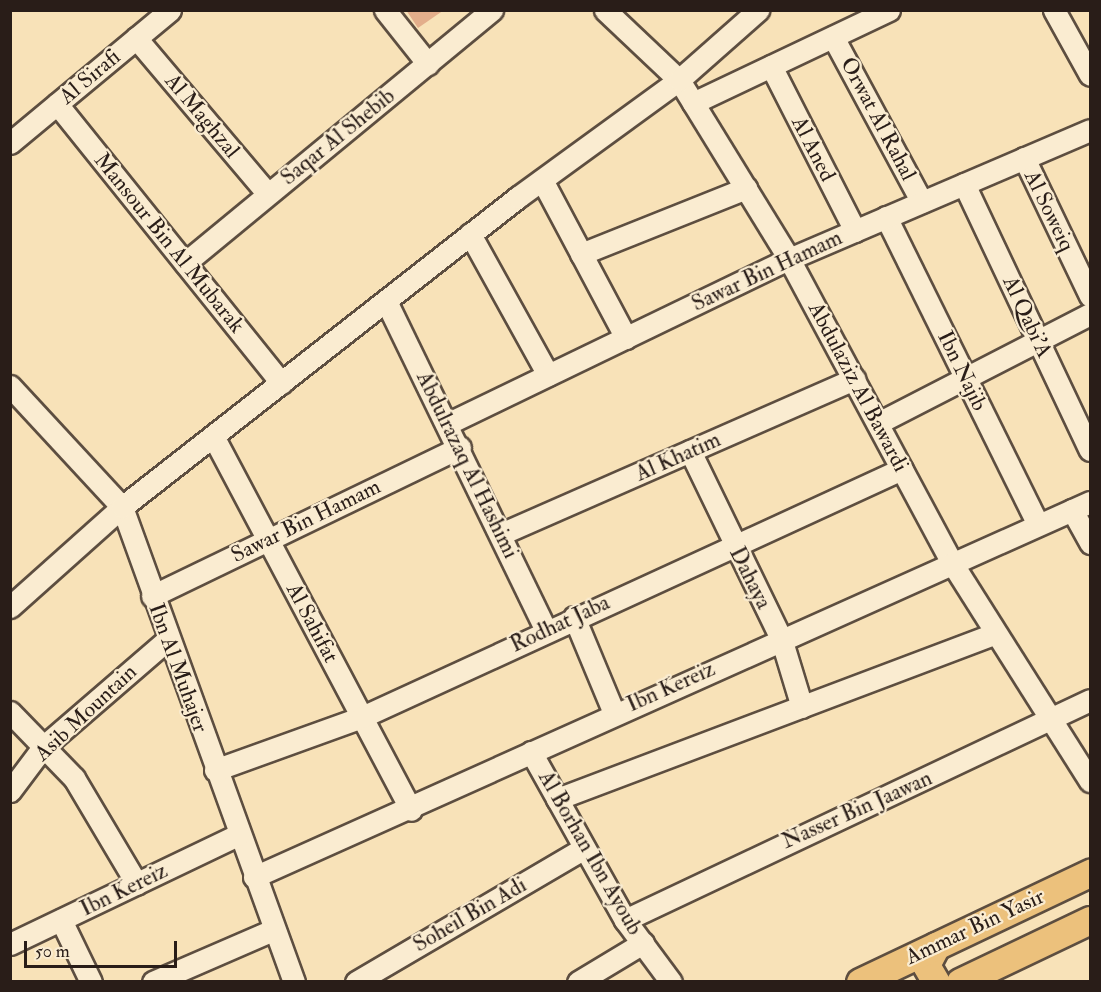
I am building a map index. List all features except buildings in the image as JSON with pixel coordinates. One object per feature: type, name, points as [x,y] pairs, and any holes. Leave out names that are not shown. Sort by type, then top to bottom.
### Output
[{"type":"main road","name":"Ammar Bin Yasir","points":[[876,980],[936,946],[1090,873]]},
{"type":"main road","name":"Ammar Bin Yasir","points":[[960,981],[1090,920]]},
{"type":"main road","points":[[936,946],[926,964],[936,981]]},
{"type":"street","name":"Al Sirafi","points":[[10,143],[170,10]]},
{"type":"street","points":[[385,10],[428,63]]},
{"type":"street","name":"Saqar Al Shebib","points":[[184,263],[492,10]]},
{"type":"street","name":"Abdulaziz Al Bawardi","points":[[605,10],[679,80],[789,259],[952,563],[1051,723],[1090,781]]},
{"type":"street","points":[[10,607],[122,507],[470,234],[679,80],[758,10]]},
{"type":"street","points":[[693,103],[889,10]]},
{"type":"street","points":[[1054,10],[1090,75]]},
{"type":"street","name":"Orwat Al Rahal","points":[[833,37],[922,202]]},
{"type":"street","name":"Al Maghzal","points":[[136,38],[268,194]]},
{"type":"street","name":"Al Aned","points":[[771,66],[855,231]]},
{"type":"street","name":"Mansour Bin Al Mubarak","points":[[57,104],[281,383]]},
{"type":"street","name":"Sawar Bin Hamam","points":[[449,423],[789,259],[1090,129]]},
{"type":"street","name":"Al Soweiq","points":[[1024,158],[1090,296]]},
{"type":"street","points":[[542,180],[626,338]]},
{"type":"street","name":"Al Qabi'A","points":[[964,184],[1090,450]]},
{"type":"street","points":[[581,254],[746,188]]},
{"type":"street","name":"Ibn Najib","points":[[886,218],[1038,525]]},
{"type":"street","points":[[470,234],[548,375]]},
{"type":"street","name":"Abdulrazaq Al Hashimi","points":[[386,301],[449,423],[546,630]]},
{"type":"street","points":[[878,423],[1090,314]]},
{"type":"street","name":"Al Khatim","points":[[501,534],[854,379]]},
{"type":"street","name":"Ibn Al Muhajer","points":[[10,386],[122,507],[214,770],[294,981]]},
{"type":"street","name":"Al Sahifat","points":[[213,436],[411,810]]},
{"type":"street","name":"Sawar Bin Hamam","points":[[152,596],[460,447]]},
{"type":"street","name":"Dahaya","points":[[690,451],[733,545],[780,638],[802,706]]},
{"type":"street","name":"Rodhat Jaba","points":[[214,770],[362,717],[574,617],[902,470]]},
{"type":"street","points":[[1081,506],[1090,543]]},
{"type":"street","name":"Ibn Kereiz","points":[[254,877],[411,810],[614,713],[1081,506]]},
{"type":"street","points":[[574,617],[614,713]]},
{"type":"street","points":[[557,799],[996,633]]},
{"type":"street","name":"Asib Mountain","points":[[10,791],[43,747],[167,640]]},
{"type":"street","name":"Nasser Bin Jaawan","points":[[624,920],[1051,723],[1090,700]]},
{"type":"street","points":[[10,711],[74,778],[137,884]]},
{"type":"street","name":"Al Borhan Ibn Ayoub","points":[[531,752],[624,920],[671,981]]},
{"type":"street","name":"Ibn Kereiz","points":[[10,944],[238,835]]},
{"type":"street","name":"Soheil Bin Adi","points":[[356,981],[584,848]]},
{"type":"street","points":[[61,920],[91,981]]},
{"type":"street","points":[[153,981],[273,930]]},
{"type":"street","points":[[578,981],[642,943]]}]
